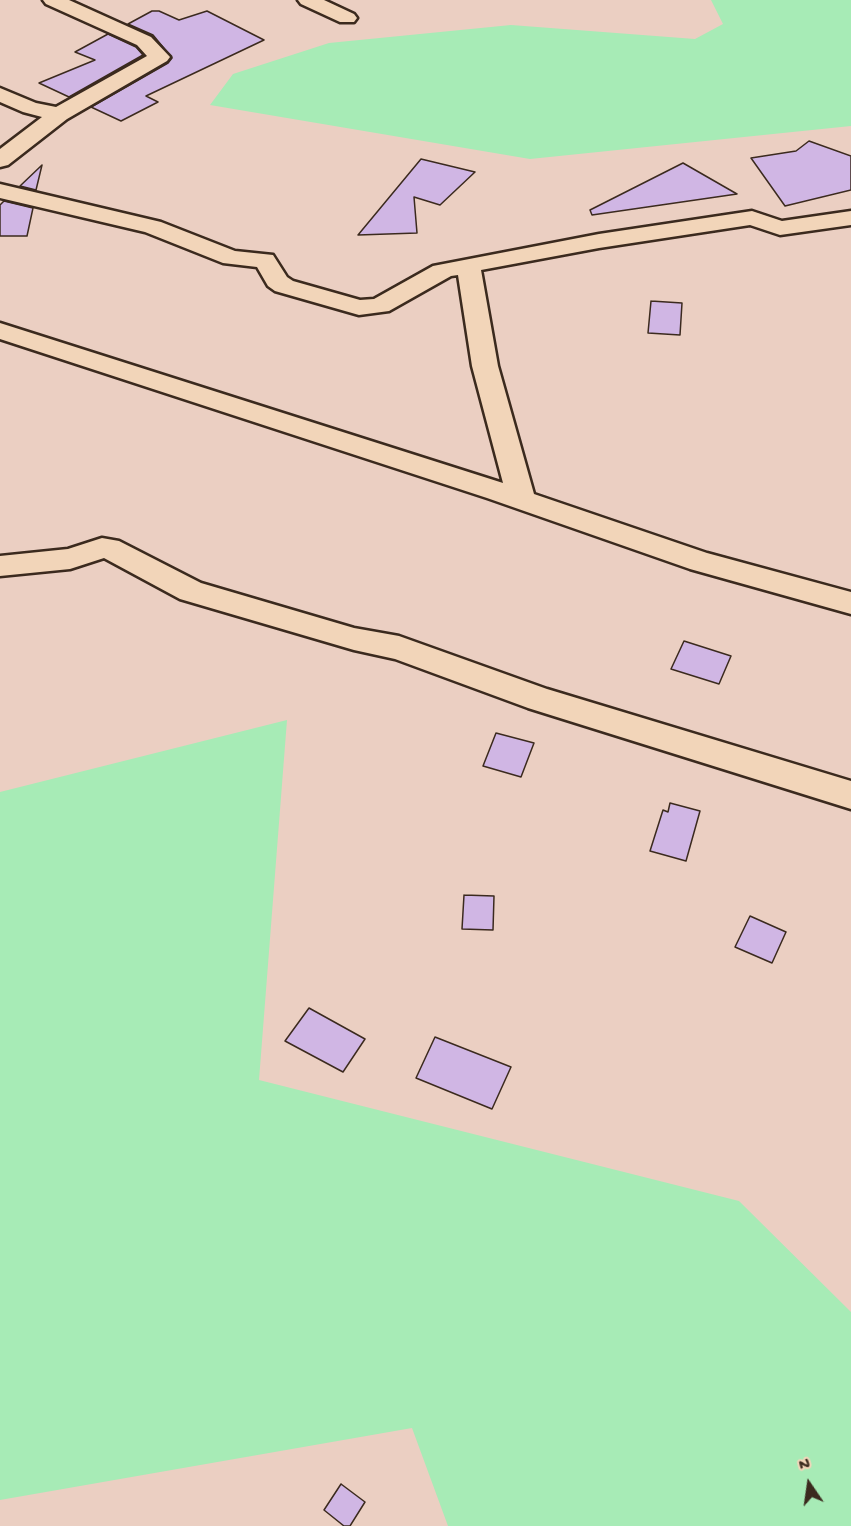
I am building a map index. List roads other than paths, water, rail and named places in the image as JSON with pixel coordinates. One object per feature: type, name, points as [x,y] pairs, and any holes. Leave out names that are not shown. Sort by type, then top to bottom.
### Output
[{"type":"street","points":[[0,160],[59,114],[160,57],[144,41],[53,0]]},
{"type":"street","points":[[308,0],[346,18]]},
{"type":"street","points":[[0,94],[30,108],[59,114]]},
{"type":"street","points":[[0,191],[153,227],[231,258],[265,260],[277,281],[284,286],[358,308],[380,306],[442,271],[599,241],[752,218],[780,228],[851,218]]},
{"type":"street","points":[[468,265],[485,366],[522,500]]},
{"type":"street","points":[[0,332],[522,500],[700,562],[851,603]]},
{"type":"street","points":[[0,566],[70,559],[102,548],[109,548],[191,591],[354,639],[399,648],[539,699],[851,795]]}]
